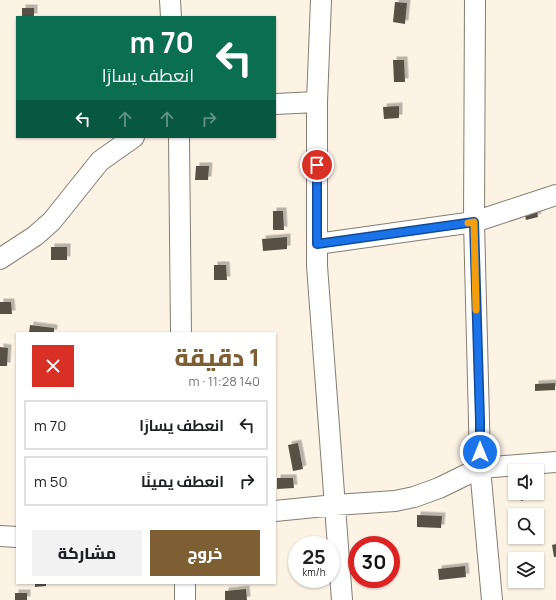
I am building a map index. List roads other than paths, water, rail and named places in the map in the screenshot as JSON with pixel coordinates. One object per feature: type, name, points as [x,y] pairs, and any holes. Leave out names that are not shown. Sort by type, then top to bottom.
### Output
[{"type":"street","points":[[170,0],[171,16]]},
{"type":"street","points":[[321,0],[317,102],[317,266],[342,600]]},
{"type":"street","points":[[475,0],[474,222],[480,468],[492,600]]},
{"type":"street","points":[[276,104],[317,102]]},
{"type":"street","points":[[0,259],[35,236],[52,221],[100,160],[133,138]]},
{"type":"street","points":[[179,138],[181,332]]},
{"type":"street","points":[[317,244],[474,222],[556,195]]},
{"type":"street","points":[[276,511],[335,504],[396,501],[414,497],[439,488],[480,468],[556,462]]},
{"type":"street","points":[[0,536],[16,537]]},
{"type":"street","points":[[184,584],[185,600]]}]
